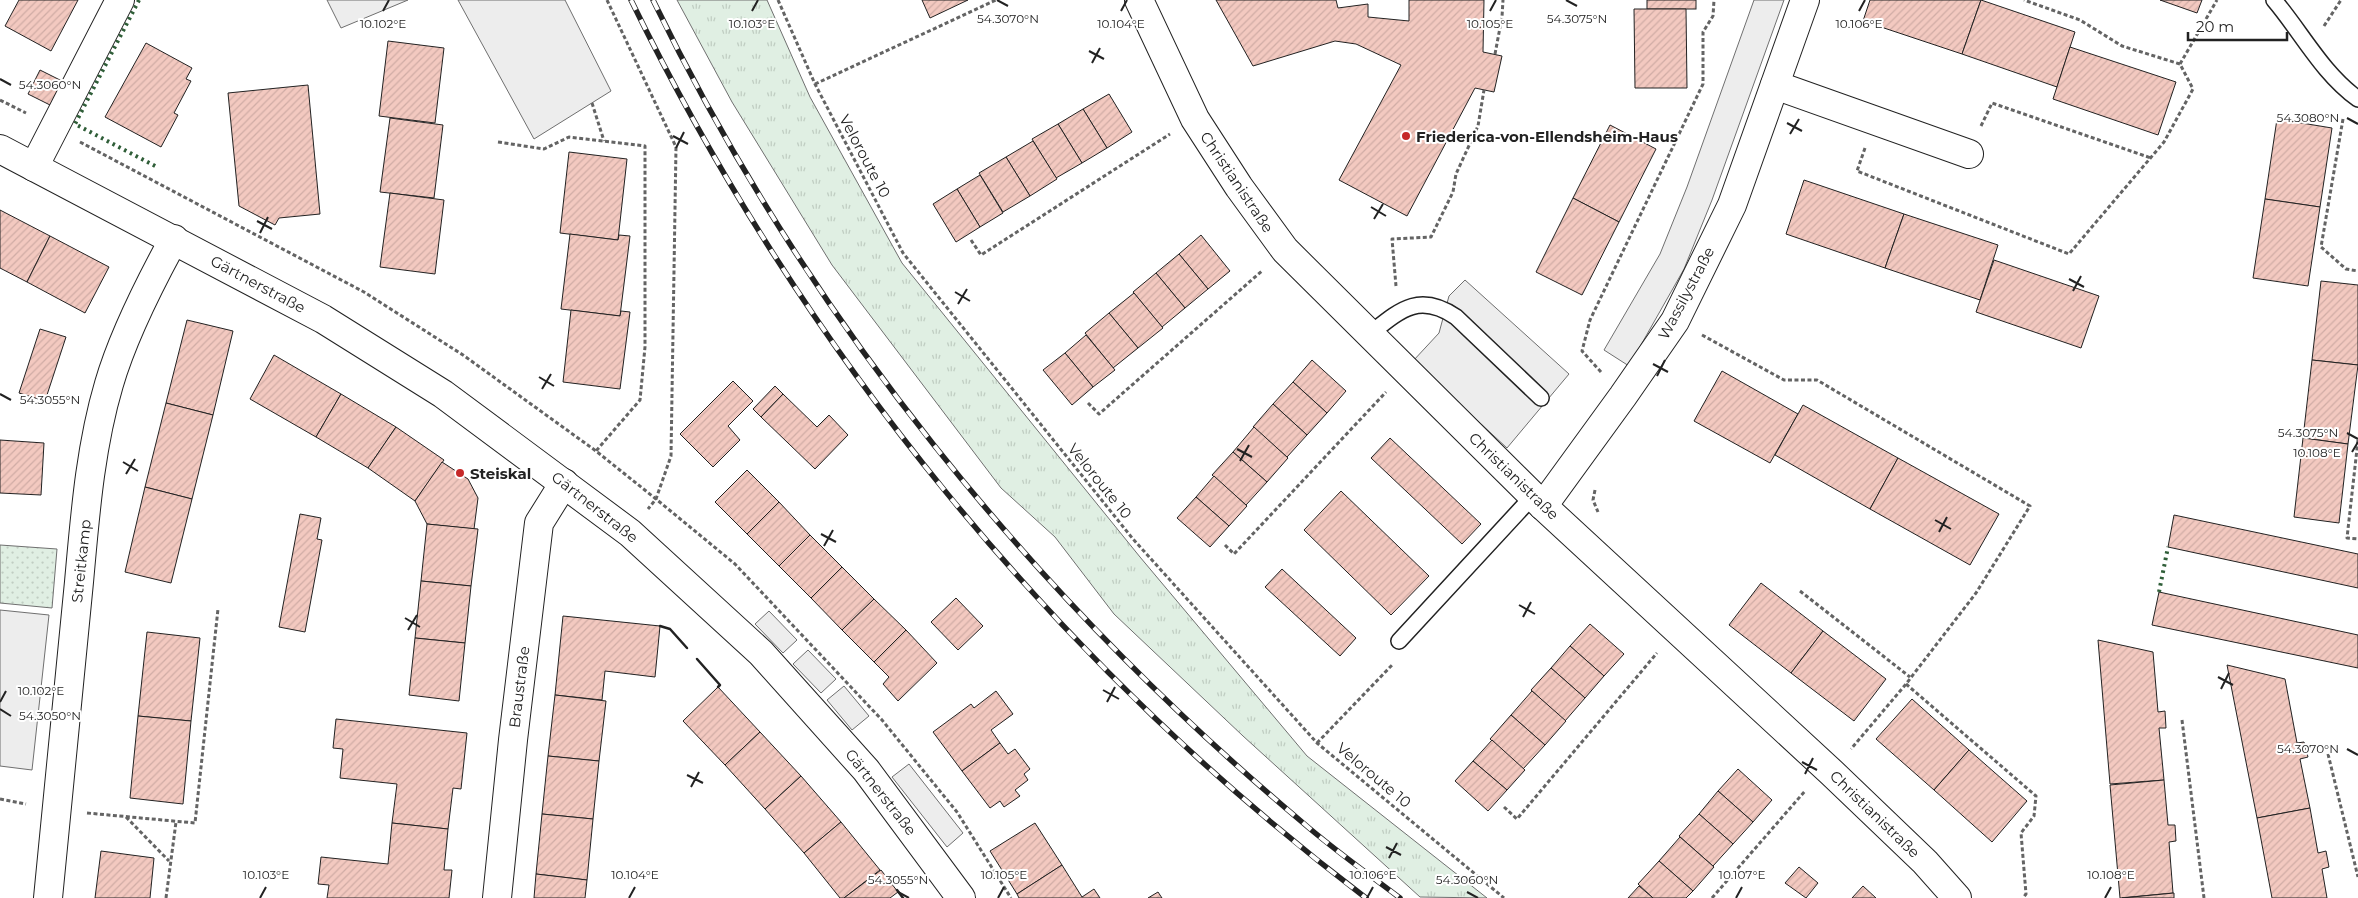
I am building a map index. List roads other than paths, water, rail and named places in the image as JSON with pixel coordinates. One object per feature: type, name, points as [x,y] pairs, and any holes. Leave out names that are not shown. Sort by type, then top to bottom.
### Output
[{"type":"street","points":[[34,167],[120,0]]},
{"type":"street","name":"Christianistraße","points":[[1139,0],[1195,119],[1239,187],[1285,250],[1538,501],[1829,769],[1925,862],[1958,898]]},
{"type":"street","name":"Wassilystraße","points":[[1538,501],[1624,396],[1675,321],[1732,205],[1805,0]]},
{"type":"street","points":[[1775,85],[1969,154]]},
{"type":"street","name":"Gärtnerstraße","points":[[0,149],[323,319],[435,389],[564,482],[630,533],[761,653],[866,770],[961,898]]},
{"type":"street","name":"Streitkamp","points":[[48,898],[70,656],[84,529],[98,430],[110,383],[160,265],[174,239]]},
{"type":"street","name":"Braustraße","points":[[497,898],[513,740],[539,523],[564,482]]},
{"type":"lane","points":[[2274,0],[2324,67],[2353,95]]},
{"type":"lane","points":[[1370,334],[1399,311],[1420,304],[1440,306],[1456,317],[1541,398]]},
{"type":"lane","points":[[1399,641],[1538,501]]},
{"type":"railway","points":[[631,0],[699,130],[774,255],[857,376],[946,492],[1042,603],[1144,707],[1252,806],[1366,898]]},
{"type":"railway","points":[[653,0],[714,117],[781,231],[855,340],[934,445],[1019,546],[1108,643],[1203,735],[1314,832],[1400,898]]},
{"type":"place","name":"Friederica-von-Ellendsheim-Haus","points":[[1406,136]]},
{"type":"place","name":"Steiskal","points":[[460,473]]}]
